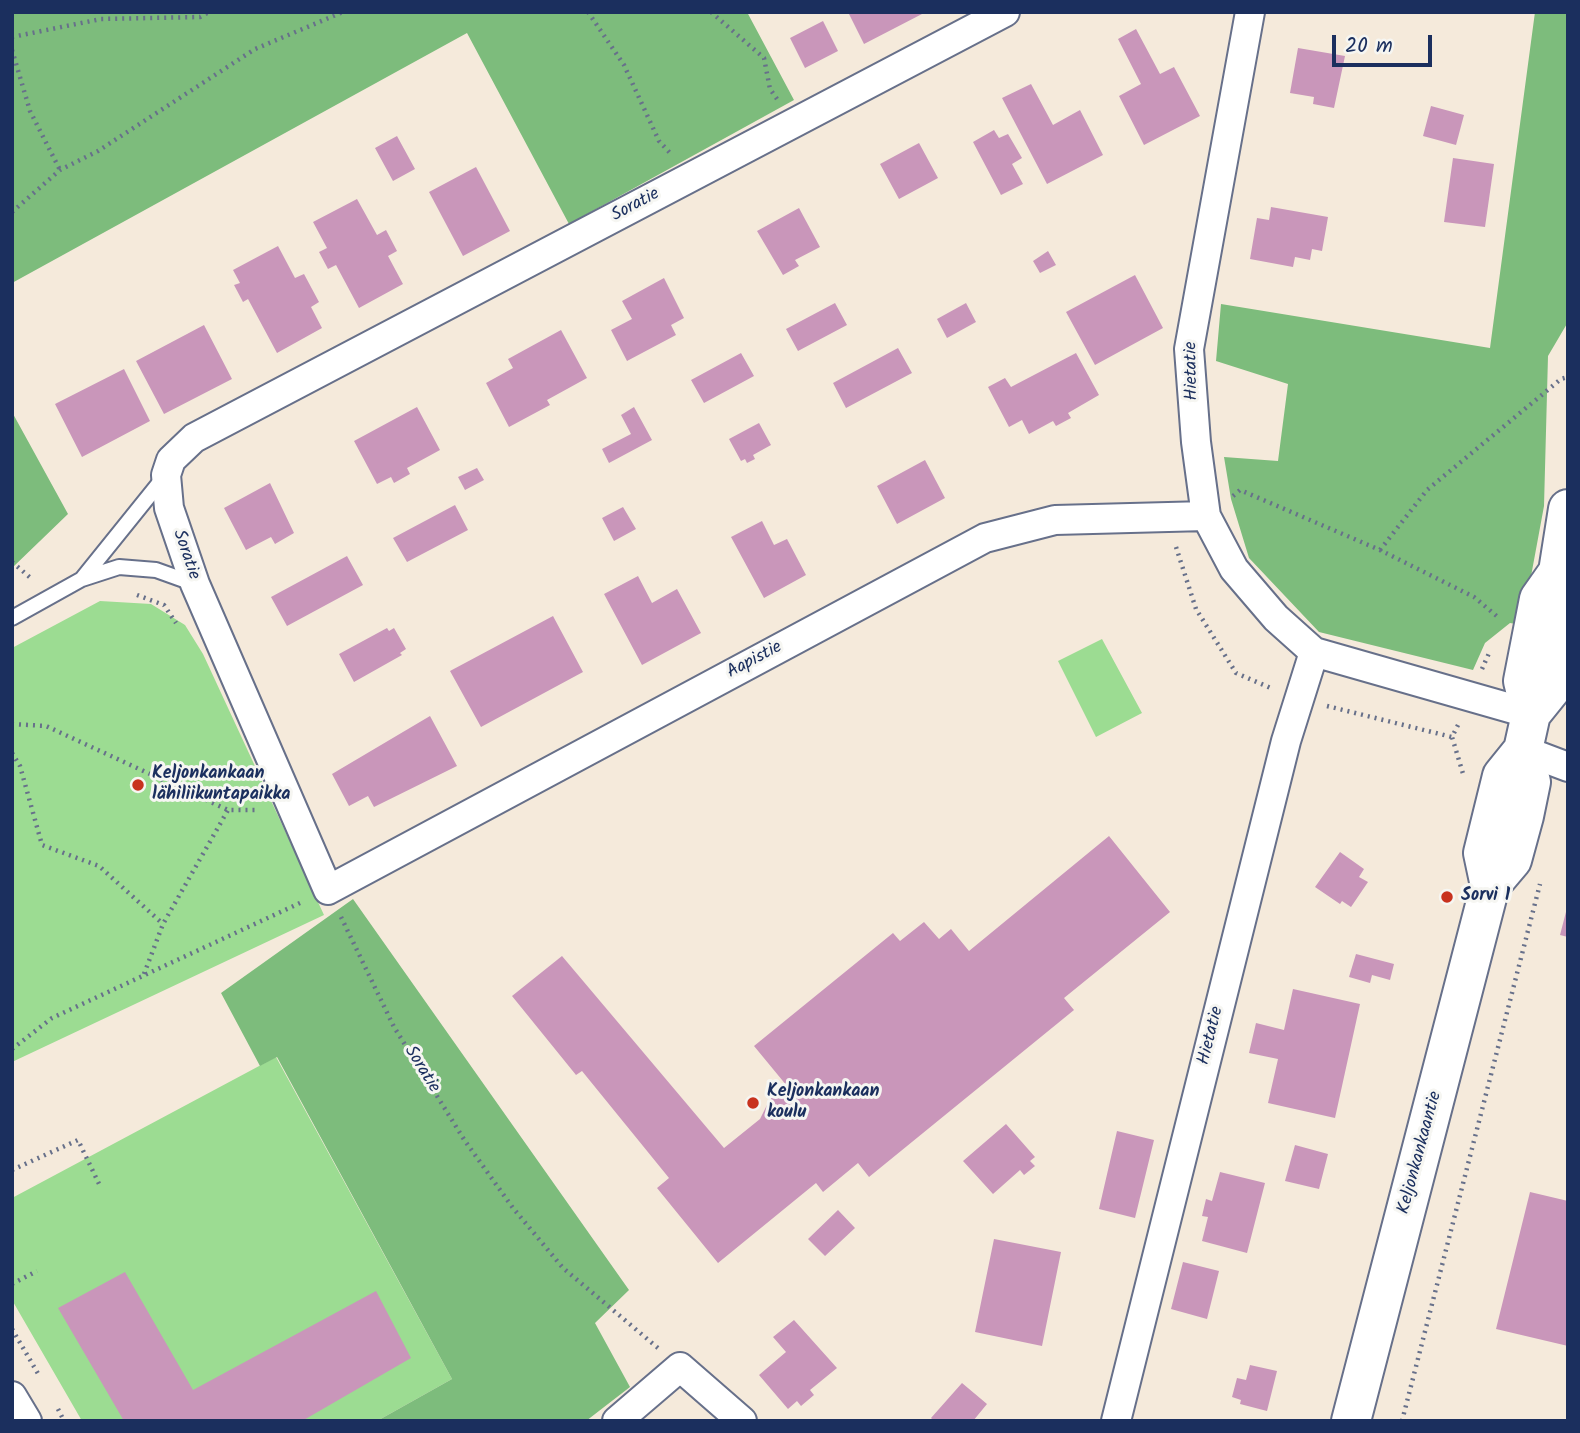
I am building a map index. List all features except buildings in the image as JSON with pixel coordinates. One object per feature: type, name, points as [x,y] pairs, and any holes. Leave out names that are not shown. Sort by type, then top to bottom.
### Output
[{"type":"main road","name":"Keljonkankaantie","points":[[1351,1421],[1490,886],[1512,860],[1524,816],[1531,782],[1523,681],[1539,599],[1563,586],[1568,509]]},
{"type":"main road","points":[[1527,732],[1552,688],[1568,610]]},
{"type":"street","name":"Soratie","points":[[328,890],[195,583],[169,508],[166,475],[171,460],[194,438],[1006,12]]},
{"type":"street","name":"Hietatie","points":[[1250,12],[1189,349],[1196,442],[1206,516],[1234,569],[1276,618],[1314,652],[1527,732],[1568,767]]},
{"type":"street","name":"Aapistie","points":[[328,890],[985,538],[1055,520],[1206,516]]},
{"type":"street","name":"Hietatie","points":[[1116,1421],[1286,741],[1314,652]]},
{"type":"street","points":[[617,1421],[680,1367],[742,1421]]},
{"type":"street","points":[[12,1396],[27,1421]]},
{"type":"lane","points":[[82,579],[166,475]]},
{"type":"lane","points":[[12,618],[82,579],[119,567],[156,570],[195,583]]},
{"type":"path","points":[[12,37],[101,19],[200,17],[209,12]]},
{"type":"path","points":[[12,212],[60,170],[98,151],[255,49],[344,12]]},
{"type":"path","points":[[588,12],[624,65],[659,141],[692,177]]},
{"type":"path","points":[[711,12],[764,58],[770,89],[792,124]]},
{"type":"path","points":[[12,50],[30,111],[60,170]]},
{"type":"path","points":[[1380,550],[1427,490],[1561,379],[1568,377]]},
{"type":"path","points":[[1206,516],[1240,490],[1380,550],[1474,597],[1503,622]]},
{"type":"path","points":[[12,562],[28,576],[57,593]]},
{"type":"path","points":[[124,594],[137,595],[164,605],[178,627]]},
{"type":"path","points":[[12,724],[46,726],[228,810],[291,809]]},
{"type":"path","points":[[12,753],[20,766],[42,845],[99,866],[163,924]]},
{"type":"path","points":[[143,976],[163,924],[228,810]]},
{"type":"path","points":[[1402,1421],[1542,876]]},
{"type":"path","points":[[12,1048],[52,1018],[328,890]]},
{"type":"path","name":"Soratie","points":[[328,890],[394,1027],[465,1141],[513,1208],[563,1268],[680,1367]]},
{"type":"path","points":[[12,1171],[78,1140],[101,1188]]},
{"type":"path","points":[[12,1284],[37,1271]]},
{"type":"green space","points":[[12,12],[747,12],[794,100],[569,224],[467,33],[12,283]]},
{"type":"green space","points":[[1535,12],[1568,12],[1568,322],[1548,356],[1544,506],[1522,625],[1510,623],[1485,643],[1473,670],[1319,632],[1249,558],[1231,499],[1224,457],[1278,461],[1288,384],[1216,361],[1221,304],[1490,348]]},
{"type":"green space","points":[[12,412],[68,514],[12,568]]},
{"type":"green space","name":"Keljonkankaan lähiliikuntapaikka","points":[[100,601],[151,604],[185,625],[203,654],[324,915],[12,1062],[12,648]]},
{"type":"green space","points":[[1102,639],[1142,713],[1096,737],[1058,661]]},
{"type":"green space","points":[[353,899],[629,1290],[595,1323],[630,1387],[586,1421],[377,1421],[452,1379],[277,1057],[260,1066],[221,993]]},
{"type":"green space","points":[[276,1057],[452,1379],[377,1421],[82,1421],[12,1300],[12,1198]]},
{"type":"place","name":"Keljonkankaan lähiliikuntapaikka","points":[[138,785]]},
{"type":"place","name":"Sorvi 1","points":[[1447,897]]},
{"type":"place","name":"Keljonkankaan koulu","points":[[753,1103]]}]
